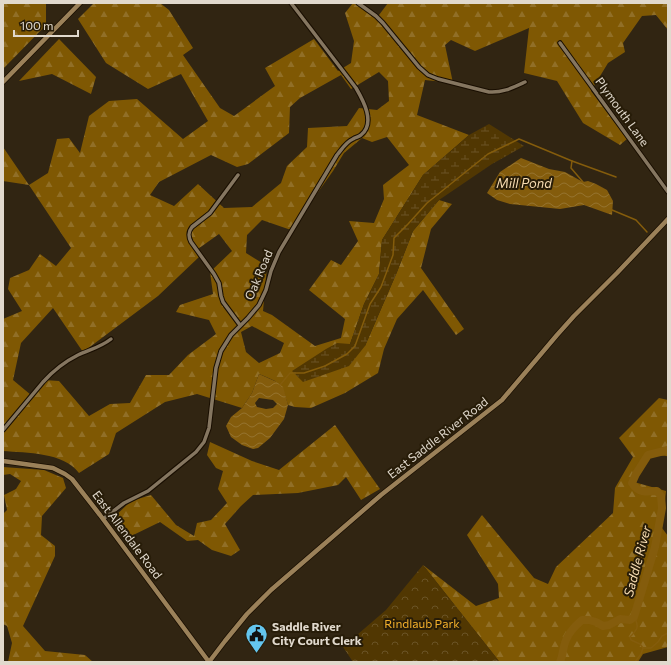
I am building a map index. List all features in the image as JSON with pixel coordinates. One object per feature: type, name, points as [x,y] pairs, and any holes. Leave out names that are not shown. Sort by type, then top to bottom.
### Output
[{"type":"street","points":[[3,82],[80,3]]},
{"type":"street","name":"Oak Road","points":[[103,519],[124,503],[148,491],[196,452],[200,447],[209,428],[216,368],[225,343],[259,304],[266,290],[271,271],[279,252],[337,155],[348,142],[363,133],[368,122],[366,110],[360,94],[292,3]]},
{"type":"street","points":[[358,3],[383,23],[418,67],[428,75],[488,92],[506,90],[525,82]]},
{"type":"street","name":"Plymouth Lane","points":[[560,43],[668,192]]},
{"type":"street","points":[[238,175],[214,209],[192,227],[189,236],[217,279],[223,302],[240,325]]},
{"type":"street","name":"East Saddle River Road","points":[[209,662],[247,614],[272,589],[381,495],[502,400],[574,316],[668,219]]},
{"type":"street","points":[[3,430],[50,375],[69,360],[104,345],[111,339]]},
{"type":"street","name":"East Allendale Road","points":[[3,461],[45,466],[60,470],[72,479],[209,662]]},
{"type":"green space","points":[[3,3],[46,3],[46,25],[3,69]]},
{"type":"green space","points":[[94,3],[160,3],[169,10],[193,48],[183,55],[220,108],[234,116],[275,86],[265,68],[314,39],[338,71],[351,63],[354,41],[345,13],[353,3],[356,3],[376,19],[388,3],[668,3],[668,30],[656,15],[642,16],[623,43],[625,52],[608,63],[591,91],[627,139],[620,145],[583,123],[557,81],[524,73],[529,28],[475,51],[451,40],[445,45],[453,83],[425,80],[417,115],[469,135],[423,175],[382,240],[379,274],[364,304],[350,344],[365,346],[413,231],[439,200],[452,204],[431,229],[421,268],[464,329],[456,335],[423,290],[397,319],[384,349],[378,373],[345,393],[311,408],[288,405],[282,387],[272,379],[259,374],[252,393],[242,408],[197,394],[165,402],[116,433],[109,454],[79,473],[72,466],[54,457],[33,453],[3,451],[3,319],[22,311],[8,289],[10,278],[29,270],[40,254],[56,266],[71,248],[29,185],[48,173],[57,139],[69,138],[80,153],[89,116],[109,101],[137,99],[183,139],[208,121],[181,74],[148,89],[106,63],[78,19]],"holes":[[[379,72],[388,81],[389,101],[377,110],[359,108],[347,126],[308,128],[307,147],[287,166],[281,183],[252,207],[224,208],[198,184],[174,206],[150,195],[159,182],[211,155],[237,167],[248,164],[289,133],[290,107],[300,98],[341,75],[351,89]],[[387,137],[409,165],[383,185],[384,199],[374,223],[349,221],[358,241],[341,265],[331,260],[309,290],[345,319],[341,338],[315,346],[272,315],[263,311],[267,266],[246,253],[247,235],[262,220],[291,230],[344,153],[362,138],[372,142]],[[219,234],[232,251],[210,272],[213,294],[180,305],[176,312],[209,320],[216,334],[188,355],[169,375],[146,375],[130,403],[110,404],[89,416],[59,381],[44,380],[31,395],[13,380],[21,343],[53,308],[83,352],[158,296],[199,257],[195,251]],[[252,326],[284,343],[280,353],[259,363],[246,352],[241,332]]]},
{"type":"green space","points":[[59,39],[96,77],[91,94],[52,74],[19,81]]},
{"type":"green space","points":[[489,124],[524,146],[492,164],[439,200],[413,231],[365,346],[349,366],[303,382],[292,371],[337,343],[350,344],[364,304],[379,274],[382,240],[423,175],[469,135]]},
{"type":"green space","points":[[3,147],[29,185],[3,181]]},
{"type":"green space","points":[[659,398],[668,400],[668,456],[650,455],[634,482],[666,491],[662,528],[668,536],[668,647],[643,654],[638,662],[497,662],[498,660],[423,565],[476,606],[499,598],[498,584],[467,535],[482,515],[534,578],[548,584],[556,567],[613,513],[615,488],[633,457],[619,438]]},
{"type":"green space","points":[[335,425],[380,489],[361,500],[346,477],[338,485],[298,493],[253,495],[225,524],[240,550],[231,556],[212,550],[198,540],[187,541],[160,522],[125,539],[110,521],[131,501],[151,495],[176,525],[194,536],[197,523],[211,520],[227,503],[218,489],[223,471],[216,468],[207,455],[210,442],[252,461],[279,470]]},
{"type":"green space","points":[[3,467],[44,470],[63,478],[66,488],[42,516],[41,535],[55,546],[55,556],[23,626],[45,651],[85,655],[93,662],[8,662],[12,643],[7,626],[3,624],[3,514],[7,510],[4,495],[16,489],[21,481],[10,474],[3,475]]},
{"type":"green space","name":"Rindlaub Park","points":[[423,565],[499,661],[353,662],[343,647],[386,610]]},
{"type":"water","name":"Mill Pond","points":[[521,158],[549,169],[565,172],[583,182],[588,181],[607,190],[613,201],[612,215],[584,205],[560,209],[510,204],[497,200],[487,193],[500,172]]},
{"type":"water","points":[[259,374],[277,382],[283,387],[288,405],[284,419],[270,438],[258,448],[253,449],[242,445],[231,437],[226,426],[231,417],[242,408],[252,393]],"holes":[[[259,398],[273,400],[277,404],[273,408],[266,409],[257,407],[255,403]]]},
{"type":"water","points":[[668,449],[668,457],[661,453],[653,457],[651,453],[659,450]]},
{"type":"waterway","points":[[280,385],[290,373],[304,373],[325,366],[347,354],[355,346],[370,304],[381,287],[393,255],[394,238],[427,203],[488,154],[519,139],[572,161],[571,168],[583,182]]},
{"type":"waterway","points":[[572,161],[616,177]]},
{"type":"waterway","points":[[612,210],[636,220],[647,232]]},
{"type":"waterway","name":"Saddle River","points":[[560,662],[567,637],[572,629],[582,620],[589,620],[603,626],[609,625],[620,619],[630,620],[634,617],[655,547],[662,508],[661,496],[657,491],[646,492],[637,489],[632,483],[648,455],[668,450]]},
{"type":"waterway","points":[[634,617],[637,623],[637,628],[630,637],[631,640],[640,644],[643,648],[641,654],[635,662]]},
{"type":"waterway","points":[[643,648],[651,648],[662,636],[668,633]]},
{"type":"place","name":"Saddle River City Court Clerk","points":[[257,654]]}]
